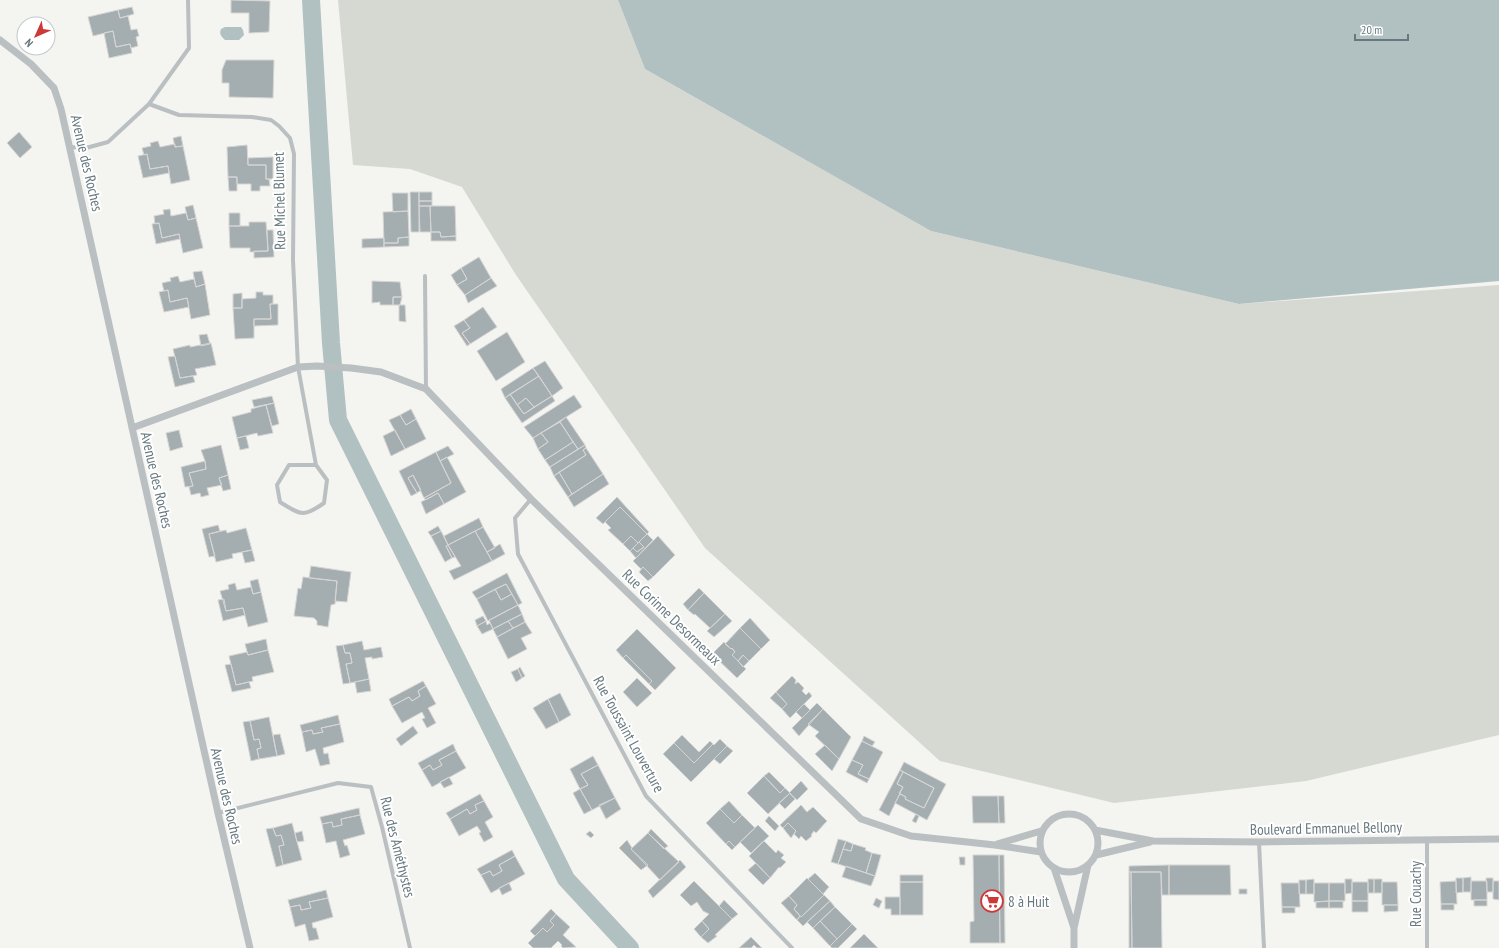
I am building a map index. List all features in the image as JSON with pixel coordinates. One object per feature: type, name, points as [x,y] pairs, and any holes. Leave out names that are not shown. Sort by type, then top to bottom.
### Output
[{"type":"street","points":[[70,148],[86,148],[108,142],[149,104],[189,48],[188,0]]},
{"type":"street","name":"Avenue des Roches","points":[[0,40],[31,64],[54,88],[62,109],[218,813],[250,948]]},
{"type":"street","name":"Rue Michel Blumet","points":[[149,104],[179,115],[252,117],[272,120],[290,138],[294,154],[293,260],[298,368],[316,465]]},
{"type":"street","points":[[425,276],[426,389]]},
{"type":"street","name":"Rue Corinne Desormeaux","points":[[298,368],[317,366],[351,368],[380,372],[426,389],[531,499],[861,819],[911,836],[995,845],[1041,852]]},
{"type":"street","points":[[132,428],[298,368]]},
{"type":"street","points":[[289,465],[316,465],[327,480],[324,503],[312,512],[299,513],[280,502],[276,486],[289,465]]},
{"type":"street","name":"Rue Toussaint Louverture","points":[[531,499],[516,518],[518,554],[646,796],[792,948]]},
{"type":"street","name":"Rue des Améthystes","points":[[218,813],[338,783],[371,787],[382,827],[410,948]]},
{"type":"street","points":[[1063,814],[1076,814],[1087,820],[1095,830],[1098,842],[1096,855],[1088,865],[1077,871],[1065,872],[1054,868],[1046,861],[1041,852],[1039,840],[1042,831],[1047,823],[1054,817],[1063,814]]},
{"type":"street","name":"Boulevard Emmanuel Bellony","points":[[1095,830],[1153,841],[1259,842],[1499,839]]},
{"type":"street","name":"Rue Corinne Desormeaux","points":[[995,845],[1042,831]]},
{"type":"street","name":"Rue Couachy","points":[[1427,840],[1427,948]]},
{"type":"street","name":"Boulevard Emmanuel Bellony","points":[[1096,855],[1153,841]]},
{"type":"street","points":[[1259,842],[1264,948]]},
{"type":"street","points":[[1074,948],[1074,928],[1088,865]]},
{"type":"street","points":[[1054,868],[1074,928]]},
{"type":"shaded area","points":[[338,0],[618,0],[645,69],[931,231],[1239,304],[1499,285],[1499,735],[1306,781],[1114,803],[940,761],[705,548],[516,275],[462,187],[410,169],[353,165]]},
{"type":"shaded area","points":[[618,0],[1499,0],[1499,281],[1239,304],[931,231],[645,69]]},
{"type":"shaded area","points":[[225,27],[241,27],[244,35],[239,40],[225,40],[221,36],[220,32],[221,29]]},
{"type":"building","points":[[231,0],[270,1],[269,32],[249,33],[249,13],[231,13]]},
{"type":"building","points":[[132,7],[134,14],[120,18],[118,10]]},
{"type":"building","points":[[118,10],[120,18],[128,16],[131,30],[137,29],[139,36],[136,37],[138,46],[131,48],[130,44],[116,47],[113,31],[93,36],[88,17]]},
{"type":"building","points":[[113,31],[116,47],[130,44],[132,53],[109,58],[104,33]]},
{"type":"building","points":[[226,60],[274,60],[273,98],[229,97],[229,83],[222,83],[222,70]]},
{"type":"building","points":[[19,132],[32,147],[20,158],[7,143]]},
{"type":"building","points":[[181,136],[183,146],[175,147],[173,138]]},
{"type":"building","points":[[158,141],[160,147],[175,144],[175,147],[183,146],[190,180],[171,184],[168,166],[150,169],[147,154],[144,155],[142,148],[151,146],[150,143]]},
{"type":"building","points":[[247,145],[248,165],[266,165],[266,179],[269,179],[270,186],[260,186],[260,191],[251,191],[251,184],[237,184],[237,177],[228,177],[227,147]]},
{"type":"building","points":[[147,154],[150,169],[168,166],[169,173],[143,178],[138,156]]},
{"type":"building","points":[[273,157],[273,179],[266,179],[266,165],[248,165],[248,158]]},
{"type":"building","points":[[228,177],[237,177],[237,191],[229,191]]},
{"type":"building","points":[[410,192],[419,192],[419,232],[411,232]]},
{"type":"building","points":[[419,192],[432,192],[432,201],[419,201]]},
{"type":"building","points":[[392,193],[408,193],[408,211],[393,212]]},
{"type":"building","points":[[419,201],[432,201],[432,206],[419,206]]},
{"type":"building","points":[[193,205],[196,218],[188,220],[185,207]]},
{"type":"building","points":[[419,206],[430,206],[431,232],[420,232]]},
{"type":"building","points":[[430,206],[455,206],[456,236],[441,237],[440,232],[431,232]]},
{"type":"building","points":[[170,209],[171,216],[186,213],[188,220],[196,218],[203,248],[183,253],[179,234],[162,238],[159,223],[155,224],[154,216],[164,214],[163,210]]},
{"type":"building","points":[[408,211],[409,237],[398,238],[398,243],[384,243],[383,212]]},
{"type":"building","points":[[229,213],[240,213],[240,226],[229,226]]},
{"type":"building","points":[[249,222],[266,222],[268,251],[250,252],[250,248],[230,248],[229,226],[249,226]]},
{"type":"building","points":[[159,223],[162,238],[179,234],[180,239],[156,244],[152,224]]},
{"type":"building","points":[[267,230],[273,230],[274,257],[254,258],[254,251],[268,251]]},
{"type":"building","points":[[431,232],[440,232],[441,237],[456,236],[456,241],[431,241]]},
{"type":"building","points":[[409,237],[409,246],[384,247],[384,243],[398,243],[398,238]]},
{"type":"building","points":[[384,238],[384,247],[362,248],[362,239]]},
{"type":"building","points":[[479,257],[491,278],[465,295],[457,285],[467,279],[461,268]]},
{"type":"building","points":[[461,268],[467,279],[457,285],[451,275]]},
{"type":"building","points":[[202,271],[205,284],[196,287],[193,272]]},
{"type":"building","points":[[178,276],[180,282],[194,279],[196,287],[205,284],[210,315],[191,319],[187,298],[170,302],[168,290],[164,291],[162,283],[171,281],[170,278]]},
{"type":"building","points":[[491,278],[497,286],[468,303],[465,295]]},
{"type":"building","points":[[372,281],[400,282],[402,297],[393,297],[393,305],[380,305],[380,302],[372,303]]},
{"type":"building","points":[[168,290],[170,302],[187,298],[189,307],[164,312],[159,292]]},
{"type":"building","points":[[256,292],[263,292],[263,295],[273,295],[273,304],[270,304],[271,319],[254,319],[254,338],[235,339],[233,308],[242,308],[242,299],[256,298]]},
{"type":"building","points":[[242,293],[242,308],[233,308],[233,294]]},
{"type":"building","points":[[393,297],[402,297],[400,305],[393,305]]},
{"type":"building","points":[[270,304],[278,304],[278,325],[254,326],[254,319],[271,319]]},
{"type":"building","points":[[399,305],[405,305],[406,322],[399,321]]},
{"type":"building","points":[[483,307],[497,327],[470,344],[462,333],[470,328],[464,320]]},
{"type":"building","points":[[464,320],[470,328],[462,333],[470,344],[467,346],[454,326]]},
{"type":"building","points":[[507,332],[525,362],[496,381],[477,351]]},
{"type":"building","points":[[207,334],[210,344],[201,346],[199,335]]},
{"type":"building","points":[[211,343],[216,365],[195,369],[197,375],[180,378],[173,349],[190,345],[190,347]]},
{"type":"building","points":[[175,356],[180,378],[193,376],[195,382],[175,387],[168,357]]},
{"type":"building","points":[[545,361],[563,388],[552,396],[533,368]]},
{"type":"building","points":[[533,368],[539,376],[505,398],[501,389]]},
{"type":"building","points":[[539,376],[552,396],[534,407],[526,398],[517,405],[510,394]]},
{"type":"building","points":[[510,394],[524,414],[552,396],[555,401],[522,423],[505,398]]},
{"type":"building","points":[[574,395],[582,407],[533,438],[524,427]]},
{"type":"building","points":[[272,396],[274,403],[254,407],[252,400]]},
{"type":"building","points":[[526,398],[534,407],[524,414],[517,405]]},
{"type":"building","points":[[274,403],[279,424],[272,426],[266,405]]},
{"type":"building","points":[[266,405],[273,433],[258,436],[257,433],[237,438],[232,417],[251,412],[251,409]]},
{"type":"building","points":[[411,409],[416,419],[406,425],[400,415]]},
{"type":"building","points":[[400,415],[406,425],[416,419],[426,439],[405,449],[389,420]]},
{"type":"building","points":[[566,417],[585,445],[578,449],[560,422]]},
{"type":"building","points":[[560,422],[573,442],[545,460],[538,449],[548,442],[541,433]]},
{"type":"building","points":[[179,430],[183,447],[170,451],[166,433]]},
{"type":"building","points":[[395,430],[405,449],[391,456],[383,436]]},
{"type":"building","points":[[541,433],[548,442],[538,449],[533,438]]},
{"type":"building","points":[[246,436],[249,448],[240,450],[237,438]]},
{"type":"building","points":[[573,442],[578,449],[550,467],[545,460]]},
{"type":"building","points":[[221,445],[228,475],[219,478],[222,485],[207,488],[209,495],[201,497],[200,493],[191,495],[189,487],[193,486],[189,473],[206,469],[201,450]]},
{"type":"building","points":[[585,445],[586,448],[583,450],[586,455],[554,476],[550,467]]},
{"type":"building","points":[[448,446],[454,454],[440,461],[436,452]]},
{"type":"building","points":[[586,448],[603,474],[572,494],[559,472],[586,455],[583,450]]},
{"type":"building","points":[[436,452],[451,483],[424,498],[413,475],[408,478],[417,493],[411,496],[399,471]]},
{"type":"building","points":[[447,457],[466,492],[444,504],[438,493],[426,500],[424,498],[451,483],[440,461]]},
{"type":"building","points":[[205,461],[206,469],[189,473],[193,486],[185,487],[181,467]]},
{"type":"building","points":[[559,472],[572,494],[568,497],[554,476]]},
{"type":"building","points":[[603,474],[609,484],[574,507],[568,497]]},
{"type":"building","points":[[228,475],[231,489],[223,491],[219,478]]},
{"type":"building","points":[[413,475],[421,490],[417,493],[408,478]]},
{"type":"building","points":[[438,493],[444,504],[426,514],[421,502]]},
{"type":"building","points":[[617,497],[649,532],[647,534],[620,507],[603,524],[596,518]]},
{"type":"building","points":[[620,507],[647,534],[638,543],[631,536],[623,544],[608,530],[611,528],[605,522]]},
{"type":"building","points":[[479,518],[483,527],[448,545],[444,536]]},
{"type":"building","points":[[218,525],[220,531],[209,534],[215,556],[209,557],[202,529]]},
{"type":"building","points":[[438,526],[441,531],[431,536],[428,532]]},
{"type":"building","points":[[483,527],[495,548],[487,552],[475,531]]},
{"type":"building","points":[[246,528],[252,550],[232,554],[233,558],[216,562],[209,534],[226,530],[227,533]]},
{"type":"building","points":[[441,531],[448,545],[446,546],[452,558],[445,562],[431,536]]},
{"type":"building","points":[[475,531],[492,561],[454,580],[449,571],[461,566],[448,545]]},
{"type":"building","points":[[647,534],[653,540],[636,558],[630,551],[633,548],[637,552],[644,547],[639,542]]},
{"type":"building","points":[[631,536],[638,543],[630,551],[623,544]]},
{"type":"building","points":[[658,536],[675,555],[653,577],[643,567],[641,569],[633,561]]},
{"type":"building","points":[[639,542],[644,547],[637,552],[633,548]]},
{"type":"building","points":[[500,544],[505,554],[492,561],[487,552]]},
{"type":"building","points":[[448,545],[455,557],[452,558],[446,546]]},
{"type":"building","points":[[252,550],[255,561],[245,563],[242,552]]},
{"type":"building","points":[[311,566],[351,572],[347,602],[335,601],[337,581],[309,578]]},
{"type":"building","points":[[643,567],[653,577],[648,581],[639,572]]},
{"type":"building","points":[[507,573],[522,603],[518,605],[506,584],[477,599],[472,592]]},
{"type":"building","points":[[303,577],[337,581],[335,604],[331,605],[328,627],[317,625],[317,621],[314,618],[294,616],[298,588],[301,589]]},
{"type":"building","points":[[258,579],[261,592],[253,594],[250,581]]},
{"type":"building","points":[[235,583],[237,590],[251,587],[253,594],[261,592],[268,622],[248,627],[243,608],[226,611],[220,591],[229,589],[228,585]]},
{"type":"building","points":[[506,584],[512,594],[501,600],[495,589]]},
{"type":"building","points":[[699,588],[704,593],[688,610],[683,604]]},
{"type":"building","points":[[495,589],[501,600],[512,594],[518,605],[488,621],[477,599]]},
{"type":"building","points":[[704,593],[725,614],[710,628],[695,614],[694,615],[688,610]]},
{"type":"building","points":[[224,599],[226,611],[243,608],[245,615],[223,621],[218,600]]},
{"type":"building","points":[[518,605],[522,614],[493,629],[489,620]]},
{"type":"building","points":[[522,614],[525,622],[513,628],[508,621]]},
{"type":"building","points":[[725,614],[732,621],[714,637],[707,631]]},
{"type":"building","points":[[483,616],[486,621],[477,626],[475,620]]},
{"type":"building","points":[[750,618],[770,640],[761,649],[740,628]]},
{"type":"building","points":[[486,621],[487,625],[490,623],[493,629],[482,634],[477,626]]},
{"type":"building","points":[[508,621],[513,628],[497,637],[493,629]]},
{"type":"building","points":[[525,622],[532,633],[521,638],[527,649],[508,659],[497,637]]},
{"type":"building","points":[[740,628],[761,649],[749,661],[743,655],[738,661],[732,655],[735,652],[732,648],[731,649],[725,644]]},
{"type":"building","points":[[637,629],[676,668],[655,690],[649,684],[652,681],[626,655],[623,658],[616,650]]},
{"type":"building","points":[[266,639],[268,650],[248,655],[245,644]]},
{"type":"building","points":[[362,641],[364,650],[381,647],[383,657],[372,659],[372,657],[365,658],[369,679],[350,683],[346,664],[352,663],[350,653],[345,653],[343,645]]},
{"type":"building","points":[[724,642],[731,649],[732,648],[735,652],[732,655],[746,669],[737,678],[712,654]]},
{"type":"building","points":[[343,645],[345,653],[350,653],[352,663],[346,664],[350,683],[343,684],[336,646]]},
{"type":"building","points":[[268,650],[274,672],[252,677],[253,681],[236,685],[229,656],[247,652],[248,655]]},
{"type":"building","points":[[626,655],[652,681],[649,684],[623,658]]},
{"type":"building","points":[[743,655],[749,661],[743,667],[738,661]]},
{"type":"building","points":[[231,664],[236,685],[249,682],[251,688],[232,692],[225,665]]},
{"type":"building","points":[[520,667],[525,676],[522,678],[518,669]]},
{"type":"building","points":[[518,669],[522,678],[516,682],[511,672]]},
{"type":"building","points":[[792,676],[796,680],[795,684],[798,682],[804,688],[802,691],[806,695],[809,692],[812,696],[790,718],[782,709],[787,704],[776,692]]},
{"type":"building","points":[[637,678],[652,693],[637,707],[623,692]]},
{"type":"building","points":[[369,679],[371,691],[357,693],[355,682]]},
{"type":"building","points":[[423,681],[426,686],[418,691],[420,696],[412,701],[409,697],[392,706],[389,699]]},
{"type":"building","points":[[426,686],[436,704],[428,708],[436,723],[427,728],[422,719],[425,718],[422,712],[402,723],[392,706],[409,697],[412,701],[420,696],[418,691]]},
{"type":"building","points":[[776,692],[787,704],[782,709],[770,698]]},
{"type":"building","points":[[560,693],[571,715],[559,722],[548,699]]},
{"type":"building","points":[[548,699],[559,722],[546,729],[533,708]]},
{"type":"building","points":[[817,703],[823,709],[799,736],[792,728]]},
{"type":"building","points":[[804,704],[810,710],[802,718],[796,712]]},
{"type":"building","points":[[823,709],[851,737],[839,759],[815,736],[819,732],[808,724]]},
{"type":"building","points":[[338,715],[340,724],[321,728],[323,732],[313,734],[312,730],[302,732],[300,725]]},
{"type":"building","points":[[269,717],[277,756],[259,759],[257,749],[261,748],[259,739],[254,740],[250,721]]},
{"type":"building","points":[[250,721],[254,740],[259,739],[261,748],[257,749],[259,759],[251,761],[243,722]]},
{"type":"building","points":[[340,724],[344,742],[323,748],[324,754],[328,753],[330,764],[320,766],[315,749],[306,752],[302,732],[312,730],[313,734],[323,732],[321,728]]},
{"type":"building","points":[[413,726],[418,733],[401,746],[396,739]]},
{"type":"building","points":[[280,734],[285,754],[277,756],[273,735]]},
{"type":"building","points":[[682,735],[699,752],[710,741],[713,744],[694,763],[674,743]]},
{"type":"building","points":[[864,736],[875,742],[872,746],[862,741]]},
{"type":"building","points":[[720,739],[727,746],[691,782],[663,754],[674,743],[694,763]]},
{"type":"building","points":[[862,741],[883,752],[869,779],[858,774],[863,765],[852,760]]},
{"type":"building","points":[[453,744],[456,751],[439,760],[442,765],[433,770],[430,765],[422,770],[418,763]]},
{"type":"building","points":[[825,745],[839,759],[832,771],[815,754]]},
{"type":"building","points":[[727,746],[733,751],[720,764],[714,759]]},
{"type":"building","points":[[456,751],[466,768],[432,787],[422,770],[430,765],[433,770],[442,765],[439,760]]},
{"type":"building","points":[[593,756],[598,765],[581,774],[588,785],[580,789],[570,769]]},
{"type":"building","points":[[852,760],[863,765],[858,774],[869,779],[867,783],[846,772]]},
{"type":"building","points":[[904,762],[946,784],[927,820],[895,803],[900,794],[906,797],[905,799],[924,808],[934,788],[900,770]]},
{"type":"building","points":[[598,765],[615,798],[592,810],[580,789],[588,785],[581,774]]},
{"type":"building","points":[[900,770],[903,772],[897,784],[903,787],[889,816],[879,810]]},
{"type":"building","points":[[769,772],[785,788],[780,793],[764,776]]},
{"type":"building","points":[[903,772],[934,788],[924,808],[905,799],[906,797],[899,793],[903,787],[897,784]]},
{"type":"building","points":[[764,776],[780,793],[785,788],[790,793],[768,814],[747,793]]},
{"type":"building","points":[[449,777],[453,784],[444,788],[440,782]]},
{"type":"building","points":[[801,781],[808,789],[797,800],[789,793]]},
{"type":"building","points":[[580,789],[592,810],[584,814],[573,793]]},
{"type":"building","points":[[790,793],[795,799],[785,809],[779,803]]},
{"type":"building","points":[[480,794],[484,801],[475,805],[477,810],[470,814],[467,809],[450,819],[446,813]]},
{"type":"building","points":[[972,796],[998,796],[999,823],[973,823]]},
{"type":"building","points":[[998,796],[1004,796],[1005,823],[999,823]]},
{"type":"building","points":[[615,798],[621,809],[606,819],[599,805]]},
{"type":"building","points":[[484,801],[493,817],[485,822],[493,837],[484,842],[479,833],[481,832],[477,826],[459,836],[450,819],[467,809],[470,814],[477,810],[475,805]]},
{"type":"building","points":[[729,801],[742,815],[734,823],[720,809]]},
{"type":"building","points":[[801,805],[807,812],[813,807],[827,821],[816,833],[814,831],[811,835],[812,836],[806,841],[801,836],[799,839],[794,834],[796,831],[788,823],[783,828],[780,825]]},
{"type":"building","points":[[359,808],[360,815],[341,819],[342,825],[333,827],[332,822],[322,824],[320,817]]},
{"type":"building","points":[[720,809],[734,823],[742,815],[755,828],[735,847],[729,841],[726,844],[706,823]]},
{"type":"building","points":[[916,814],[919,816],[916,823],[912,821]]},
{"type":"building","points":[[360,815],[365,834],[343,840],[345,846],[347,845],[350,855],[340,858],[336,841],[326,843],[322,824],[332,822],[333,827],[342,825],[341,819]]},
{"type":"building","points":[[769,816],[779,826],[775,831],[765,821]]},
{"type":"building","points":[[292,823],[302,860],[283,865],[279,846],[284,845],[281,835],[276,836],[273,828]]},
{"type":"building","points":[[788,823],[796,831],[791,838],[783,828]]},
{"type":"building","points":[[758,825],[769,836],[751,853],[740,842]]},
{"type":"building","points":[[273,828],[276,836],[281,835],[284,845],[279,846],[283,865],[276,867],[266,829]]},
{"type":"building","points":[[651,829],[668,846],[664,849],[648,833]]},
{"type":"building","points":[[302,831],[304,841],[297,842],[295,833]]},
{"type":"building","points":[[590,831],[594,835],[591,838],[586,834]]},
{"type":"building","points":[[648,833],[679,862],[660,880],[631,849]]},
{"type":"building","points":[[838,839],[846,841],[838,864],[831,862]]},
{"type":"building","points":[[627,840],[632,848],[631,849],[648,865],[641,870],[619,848]]},
{"type":"building","points":[[729,841],[735,847],[732,850],[726,844]]},
{"type":"building","points":[[764,841],[776,853],[778,850],[784,855],[781,858],[786,862],[780,868],[779,867],[770,878],[749,856]]},
{"type":"building","points":[[846,841],[853,844],[851,851],[843,849]]},
{"type":"building","points":[[853,844],[866,848],[865,850],[872,853],[866,873],[838,864],[843,849],[851,851]]},
{"type":"building","points":[[512,850],[515,856],[499,865],[502,871],[493,876],[490,871],[481,875],[477,869]]},
{"type":"building","points":[[872,853],[881,855],[875,876],[866,873]]},
{"type":"building","points":[[973,855],[999,855],[1000,943],[970,943],[970,922],[974,921]]},
{"type":"building","points":[[999,855],[1004,855],[1005,943],[1000,943]]},
{"type":"building","points":[[515,856],[525,874],[491,893],[481,875],[490,871],[493,876],[502,871],[499,865]]},
{"type":"building","points":[[959,857],[965,857],[965,865],[960,865]]},
{"type":"building","points":[[680,860],[686,867],[653,898],[648,891]]},
{"type":"building","points":[[756,863],[770,878],[763,885],[748,870]]},
{"type":"building","points":[[1169,865],[1230,865],[1231,895],[1169,895]]},
{"type":"building","points":[[1169,865],[1169,895],[1162,895],[1161,872],[1129,872],[1129,866]]},
{"type":"building","points":[[846,866],[875,876],[871,886],[842,877]]},
{"type":"building","points":[[1129,872],[1131,872],[1132,948],[1129,948]]},
{"type":"building","points":[[1131,872],[1161,872],[1162,948],[1132,948]]},
{"type":"building","points":[[815,873],[829,887],[823,894],[808,879]]},
{"type":"building","points":[[900,875],[923,875],[923,882],[900,882]]},
{"type":"building","points":[[1471,877],[1471,892],[1463,892],[1463,878]]},
{"type":"building","points":[[807,878],[824,895],[801,917],[794,909],[797,905],[789,896]]},
{"type":"building","points":[[1456,878],[1463,878],[1463,892],[1456,893]]},
{"type":"building","points":[[1486,878],[1493,878],[1493,892],[1487,892]]},
{"type":"building","points":[[1314,879],[1314,894],[1306,894],[1306,880]]},
{"type":"building","points":[[1345,879],[1352,879],[1352,893],[1345,894]]},
{"type":"building","points":[[1368,879],[1374,879],[1374,893],[1368,893]]},
{"type":"building","points":[[1374,879],[1382,879],[1382,893],[1374,893]]},
{"type":"building","points":[[1299,880],[1306,880],[1306,894],[1299,894]]},
{"type":"building","points":[[694,881],[732,919],[715,935],[717,936],[708,943],[701,937],[709,929],[702,921],[709,914],[703,911],[697,902],[691,906],[680,895]]},
{"type":"building","points":[[1456,881],[1457,904],[1441,904],[1440,882]]},
{"type":"building","points":[[1471,881],[1487,881],[1487,900],[1471,900]]},
{"type":"building","points":[[1493,881],[1499,881],[1499,900],[1493,899]]},
{"type":"building","points":[[900,882],[923,882],[923,915],[900,915]]},
{"type":"building","points":[[1352,882],[1368,882],[1368,901],[1352,901]]},
{"type":"building","points":[[1382,882],[1397,882],[1398,905],[1382,905]]},
{"type":"building","points":[[509,883],[512,890],[502,895],[499,888]]},
{"type":"building","points":[[1281,883],[1299,883],[1300,907],[1282,907]]},
{"type":"building","points":[[1314,883],[1329,883],[1329,901],[1314,902]]},
{"type":"building","points":[[1329,883],[1345,883],[1345,901],[1329,901]]},
{"type":"building","points":[[1239,889],[1247,889],[1247,894],[1239,894]]},
{"type":"building","points":[[326,890],[328,898],[309,902],[311,908],[301,910],[300,905],[290,907],[288,900]]},
{"type":"building","points":[[824,895],[830,901],[803,926],[797,920]]},
{"type":"building","points":[[789,896],[797,905],[794,909],[800,916],[797,920],[781,903]]},
{"type":"building","points":[[885,897],[900,897],[900,915],[891,915],[891,909],[885,909]]},
{"type":"building","points":[[328,898],[333,917],[312,923],[313,928],[316,928],[319,939],[309,941],[305,924],[295,927],[290,907],[300,905],[301,910],[311,908],[309,902]]},
{"type":"building","points":[[876,898],[882,901],[879,908],[873,905]]},
{"type":"building","points":[[724,900],[738,914],[732,919],[719,906]]},
{"type":"building","points":[[1474,900],[1487,900],[1487,906],[1474,906]]},
{"type":"building","points":[[830,901],[835,907],[813,928],[807,922]]},
{"type":"building","points":[[1329,901],[1329,908],[1316,908],[1316,902]]},
{"type":"building","points":[[1329,901],[1343,901],[1343,908],[1329,908]]},
{"type":"building","points":[[1352,901],[1368,901],[1368,912],[1352,912]]},
{"type":"building","points":[[1441,904],[1454,904],[1454,910],[1441,910]]},
{"type":"building","points":[[1384,905],[1398,905],[1398,911],[1384,912]]},
{"type":"building","points":[[835,907],[852,924],[837,939],[820,921]]},
{"type":"building","points":[[1282,907],[1295,907],[1295,913],[1282,913]]},
{"type":"building","points":[[551,909],[556,914],[550,921],[554,925],[547,932],[543,928],[535,936],[530,931]]},
{"type":"building","points":[[556,914],[570,927],[563,935],[576,947],[563,948],[558,941],[551,948],[533,948],[528,943],[543,928],[547,932],[554,925],[550,921]]},
{"type":"building","points":[[702,921],[709,929],[701,937],[694,929]]},
{"type":"building","points":[[820,921],[837,939],[830,946],[813,928]]},
{"type":"building","points":[[852,924],[857,929],[838,948],[832,948],[830,946]]},
{"type":"building","points":[[864,934],[878,948],[850,948]]},
{"type":"building","points":[[751,937],[762,948],[757,948],[754,945],[751,948],[739,948]]},
{"type":"waterway","points":[[311,0],[331,343],[338,420],[566,879],[630,948]]},
{"type":"place","name":"8 à Huit","points":[[992,901]]}]
